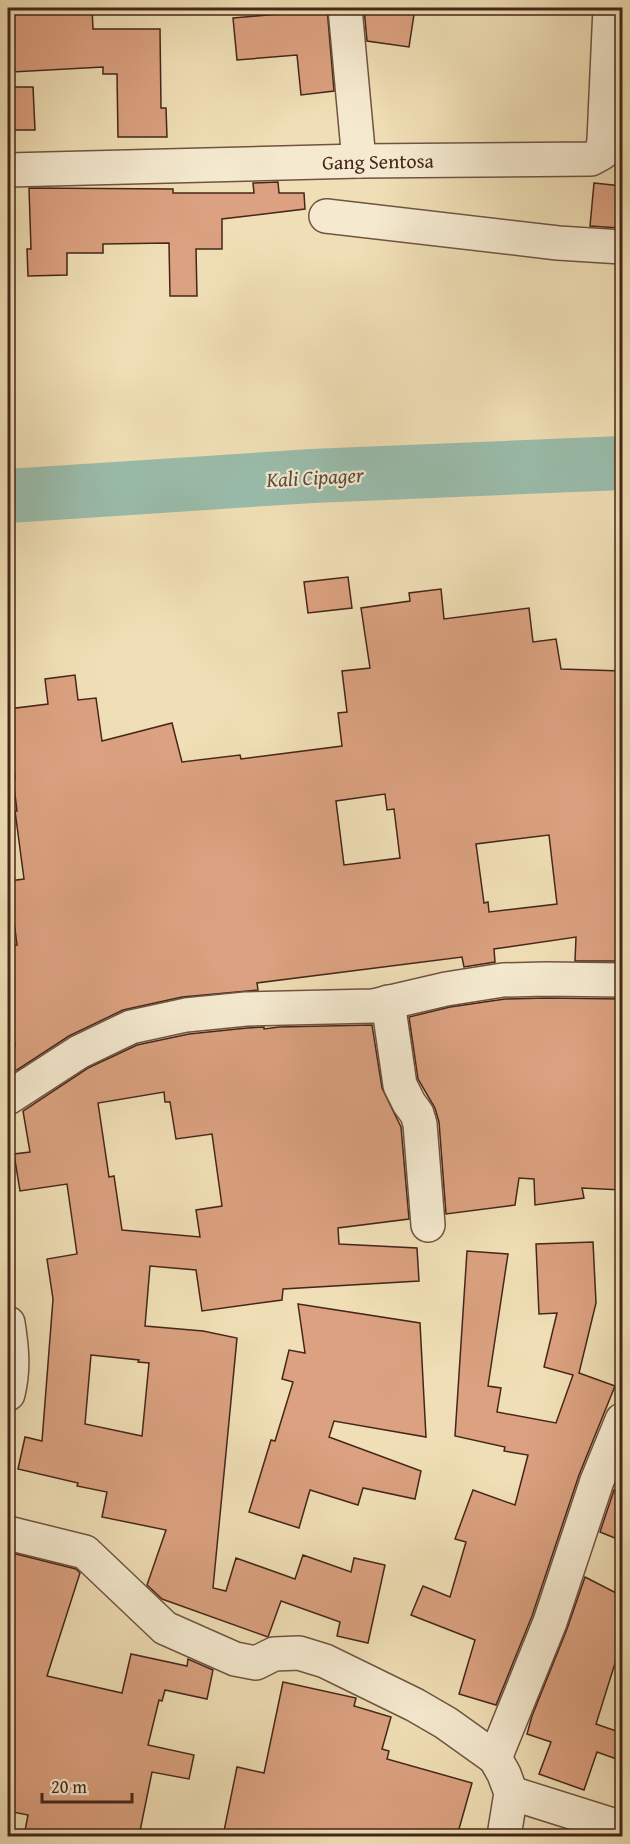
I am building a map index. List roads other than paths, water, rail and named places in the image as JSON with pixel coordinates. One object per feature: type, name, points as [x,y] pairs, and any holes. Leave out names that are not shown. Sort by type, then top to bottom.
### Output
[{"type":"street","points":[[345,8],[359,161]]},
{"type":"street","name":"Gang Sentosa","points":[[8,170],[359,161],[591,159],[602,153],[610,8]]},
{"type":"street","points":[[326,216],[558,243],[622,247]]},
{"type":"street","points":[[8,1098],[79,1052],[132,1027],[186,1015],[246,1009],[373,1006],[446,988],[503,980],[622,980]]},
{"type":"street","points":[[387,1002],[400,1085],[409,1104],[417,1114],[420,1124],[428,1225]]},
{"type":"street","points":[[8,1323],[13,1350],[13,1370],[8,1394]]},
{"type":"street","points":[[495,1758],[550,1622],[597,1481],[622,1420]]},
{"type":"street","points":[[8,1533],[85,1552],[165,1628],[235,1659],[256,1663],[274,1654],[299,1653],[325,1661],[415,1705],[446,1723],[495,1758],[504,1774],[511,1793],[504,1836]]},
{"type":"street","points":[[511,1793],[622,1828]]},
{"type":"waterway","name":"Kali Cipager","points":[[8,496],[312,476],[622,463]]}]
